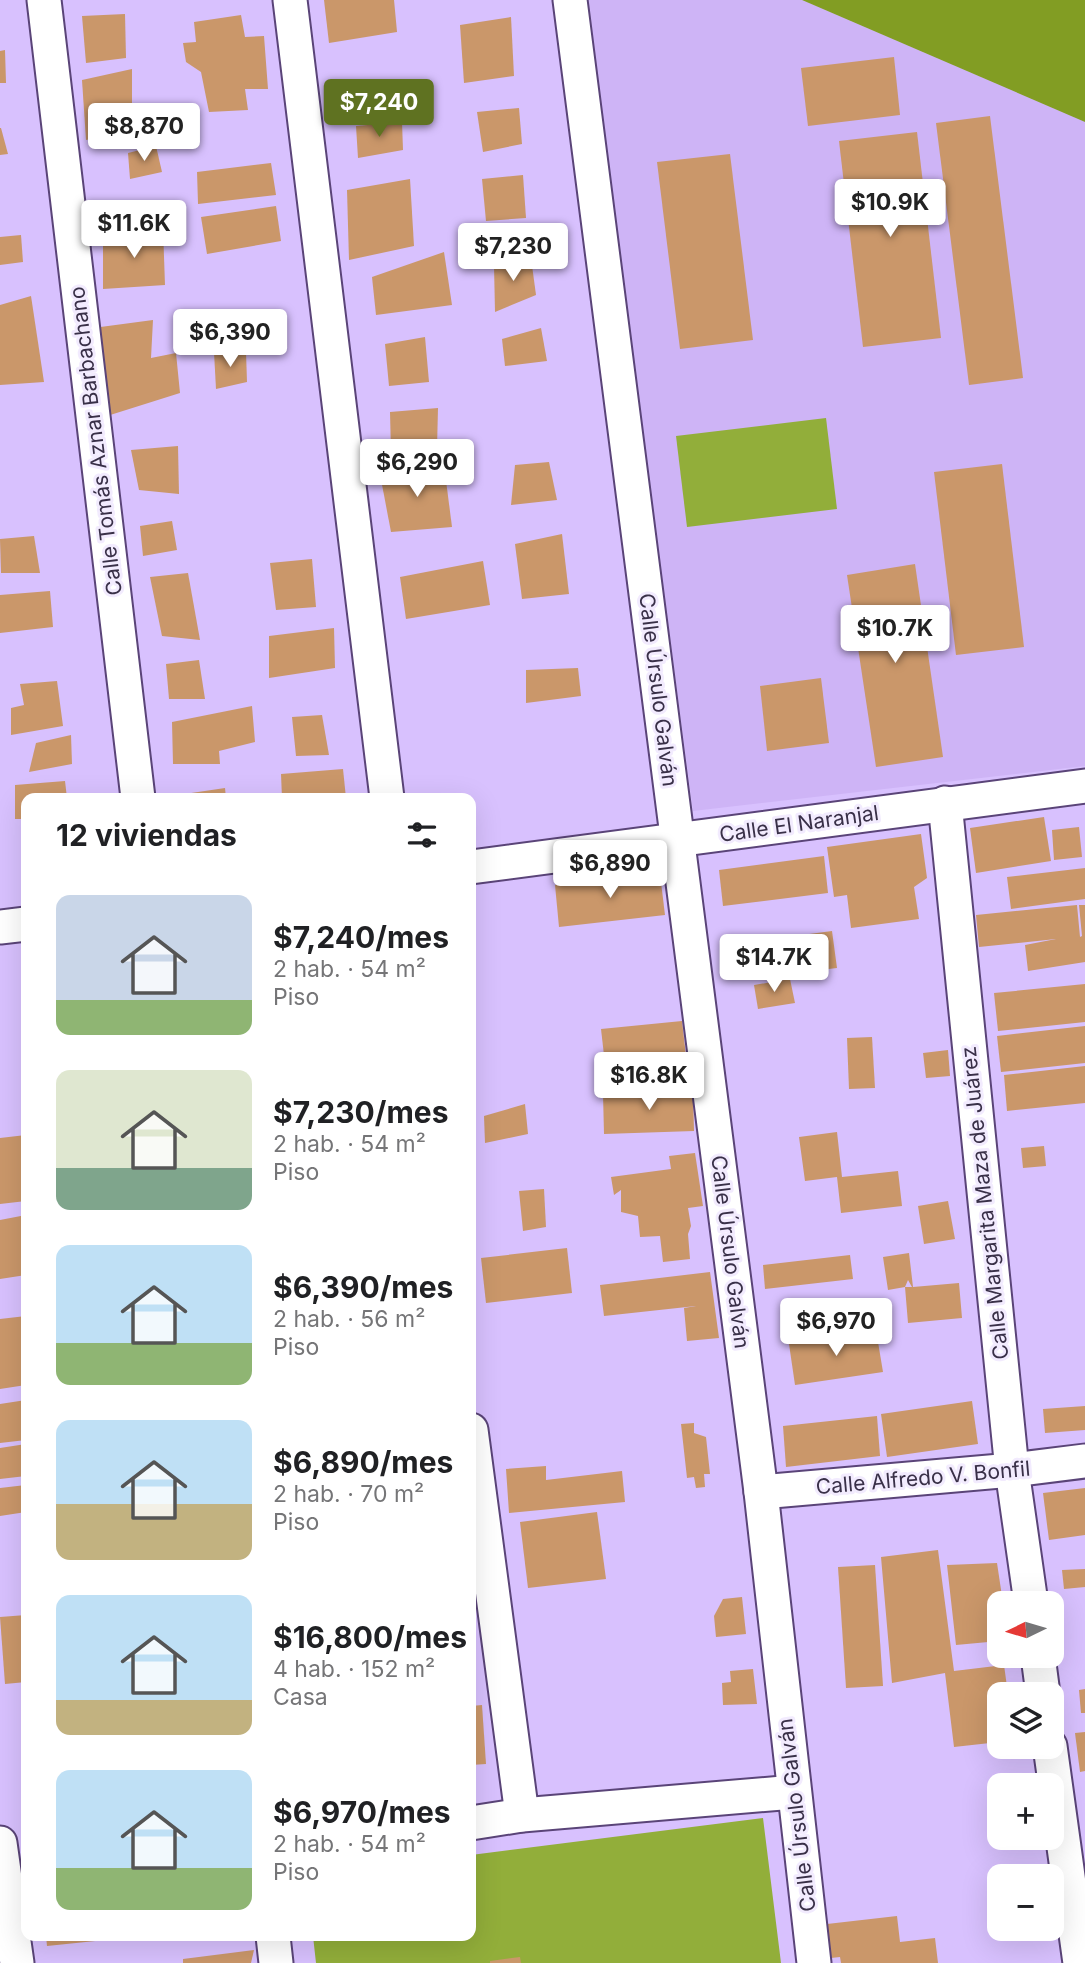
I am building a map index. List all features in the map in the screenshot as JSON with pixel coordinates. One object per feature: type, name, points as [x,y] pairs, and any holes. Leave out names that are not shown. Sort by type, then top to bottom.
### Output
[{"type":"street","name":"Calle Tomás Aznar Barbachano","points":[[44,0],[137,793]]},
{"type":"street","points":[[290,0],[386,793]]},
{"type":"street","name":"Calle Úrsulo Galván","points":[[570,0],[761,1492],[814,1963]]},
{"type":"street","name":"Calle El Naranjal","points":[[476,866],[1085,786]]},
{"type":"street","name":"Calle Margarita Maza de Juárez","points":[[945,803],[1012,1470],[1029,1591]]},
{"type":"street","points":[[0,928],[21,925]]},
{"type":"street","name":"Calle Alfredo V. Bonfil","points":[[761,1492],[1085,1461]]},
{"type":"street","points":[[476,1468],[522,1815]]},
{"type":"street","points":[[1053,1759],[1080,1963]]},
{"type":"street","points":[[476,1822],[522,1815],[794,1792]]},
{"type":"street","points":[[0,1843],[11,1889],[17,1963]]},
{"type":"street","points":[[274,1941],[276,1963]]},
{"type":"shaded area","points":[[585,0],[802,0],[1085,122],[1085,766],[693,811]]},
{"type":"green space","points":[[802,0],[1085,0],[1085,122]]},
{"type":"green space","points":[[826,418],[837,509],[687,527],[676,436]]},
{"type":"green space","points":[[763,1818],[781,1963],[316,1963],[314,1941],[476,1941],[476,1854]]},
{"type":"building","points":[[324,0],[394,0],[397,32],[329,43]]},
{"type":"building","points":[[125,14],[126,58],[86,63],[82,16]]},
{"type":"building","points":[[241,15],[245,37],[264,36],[268,89],[245,89],[248,110],[209,112],[201,72],[186,62],[183,43],[196,42],[194,22]]},
{"type":"building","points":[[511,17],[514,76],[464,83],[460,25]]},
{"type":"building","points":[[5,50],[6,83],[0,83],[0,51]]},
{"type":"building","points":[[894,57],[900,115],[808,126],[801,68]]},
{"type":"building","points":[[132,69],[132,131],[86,140],[82,80]]},
{"type":"building","points":[[519,108],[522,144],[483,152],[477,112]]},
{"type":"building","points":[[990,116],[1023,378],[969,385],[936,123]]},
{"type":"building","points":[[402,122],[403,150],[358,158],[356,126]]},
{"type":"building","points":[[1,128],[8,154],[0,155]]},
{"type":"building","points":[[917,132],[941,338],[863,347],[839,141]]},
{"type":"building","points":[[156,146],[162,172],[130,179],[128,153]]},
{"type":"building","points":[[730,154],[753,340],[680,349],[657,162]]},
{"type":"building","points":[[271,163],[276,195],[198,204],[197,172]]},
{"type":"building","points":[[523,175],[526,218],[486,221],[482,179]]},
{"type":"building","points":[[410,179],[414,246],[349,260],[347,190]]},
{"type":"building","points":[[276,206],[281,241],[207,254],[201,217]]},
{"type":"building","points":[[163,228],[165,285],[103,289],[103,237]]},
{"type":"building","points":[[21,235],[23,262],[0,265],[0,237]]},
{"type":"building","points":[[444,252],[452,305],[376,315],[372,277]]},
{"type":"building","points":[[531,258],[536,295],[495,312],[494,265]]},
{"type":"building","points":[[31,296],[44,382],[0,385],[0,305]]},
{"type":"building","points":[[153,320],[151,358],[176,353],[180,393],[107,416],[93,328]]},
{"type":"building","points":[[541,328],[547,361],[505,366],[502,339]]},
{"type":"building","points":[[425,337],[429,382],[389,386],[385,344]]},
{"type":"building","points":[[214,352],[246,352],[247,382],[216,389]]},
{"type":"building","points":[[438,408],[437,448],[391,452],[390,412]]},
{"type":"building","points":[[178,446],[179,494],[139,490],[131,450]]},
{"type":"building","points":[[549,462],[557,500],[511,505],[515,465]]},
{"type":"building","points":[[1002,464],[1024,647],[956,655],[934,472]]},
{"type":"building","points":[[444,465],[452,527],[391,532],[380,474]]},
{"type":"building","points":[[172,521],[177,550],[143,556],[140,526]]},
{"type":"building","points":[[562,534],[569,594],[522,599],[515,544]]},
{"type":"building","points":[[34,536],[40,573],[1,573],[0,539]]},
{"type":"building","points":[[312,559],[316,607],[276,610],[270,563]]},
{"type":"building","points":[[483,561],[490,605],[406,619],[400,577]]},
{"type":"building","points":[[915,564],[943,757],[876,767],[847,575]]},
{"type":"building","points":[[188,573],[200,640],[162,636],[150,577]]},
{"type":"building","points":[[50,591],[53,627],[0,633],[0,595]]},
{"type":"building","points":[[334,628],[335,668],[269,678],[269,636]]},
{"type":"building","points":[[199,660],[205,699],[169,699],[166,664]]},
{"type":"building","points":[[578,668],[581,696],[526,703],[526,670]]},
{"type":"building","points":[[821,678],[829,743],[767,751],[760,686]]},
{"type":"building","points":[[57,681],[63,726],[11,735],[11,708],[24,705],[20,684]]},
{"type":"building","points":[[252,706],[255,742],[219,751],[220,764],[173,764],[172,722]]},
{"type":"building","points":[[322,715],[329,755],[296,756],[292,717]]},
{"type":"building","points":[[71,735],[72,764],[29,772],[36,743]]},
{"type":"building","points":[[343,769],[345,793],[282,793],[281,774]]},
{"type":"building","points":[[65,781],[66,793],[21,793],[21,819],[15,819],[15,785]]},
{"type":"building","points":[[225,788],[226,793],[191,793]]},
{"type":"building","points":[[1044,817],[1051,861],[976,873],[970,828]]},
{"type":"building","points":[[1079,827],[1082,857],[1054,860],[1052,830]]},
{"type":"building","points":[[921,834],[927,878],[914,887],[919,919],[851,928],[847,895],[834,897],[827,847]]},
{"type":"building","points":[[824,856],[828,893],[723,906],[719,870]]},
{"type":"building","points":[[1085,868],[1085,899],[1011,909],[1007,877]]},
{"type":"building","points":[[660,874],[665,915],[559,927],[555,885]]},
{"type":"building","points":[[1077,905],[1080,937],[1079,905],[1085,905],[1085,962],[1028,971],[1025,945],[1056,939],[979,947],[976,915]]},
{"type":"building","points":[[832,931],[837,968],[733,980],[730,961],[751,959],[749,942]]},
{"type":"building","points":[[790,979],[795,1003],[758,1009],[754,985]]},
{"type":"building","points":[[1085,984],[1085,1022],[998,1031],[994,993]]},
{"type":"building","points":[[682,1021],[686,1056],[605,1064],[601,1029]]},
{"type":"building","points":[[1085,1026],[1085,1063],[1001,1072],[997,1036]]},
{"type":"building","points":[[872,1037],[875,1088],[849,1089],[847,1038]]},
{"type":"building","points":[[948,1050],[950,1076],[926,1078],[923,1053]]},
{"type":"building","points":[[1085,1066],[1085,1103],[1007,1111],[1004,1075]]},
{"type":"building","points":[[693,1091],[694,1131],[604,1134],[603,1094]]},
{"type":"building","points":[[525,1104],[528,1134],[485,1143],[484,1116]]},
{"type":"building","points":[[837,1132],[842,1177],[898,1171],[902,1206],[841,1213],[837,1177],[805,1181],[799,1137]]},
{"type":"building","points":[[21,1136],[21,1202],[0,1204],[0,1138]]},
{"type":"building","points":[[1044,1146],[1046,1166],[1023,1168],[1021,1148]]},
{"type":"building","points":[[695,1153],[703,1206],[688,1208],[691,1226],[688,1234],[690,1259],[663,1262],[660,1236],[640,1237],[638,1216],[621,1212],[621,1190],[614,1195],[611,1177],[671,1169],[669,1156]]},
{"type":"building","points":[[544,1189],[546,1227],[523,1231],[519,1191]]},
{"type":"building","points":[[948,1201],[955,1239],[924,1244],[918,1206]]},
{"type":"building","points":[[21,1216],[21,1276],[0,1279],[0,1220]]},
{"type":"building","points":[[567,1248],[572,1293],[486,1303],[481,1258]]},
{"type":"building","points":[[909,1253],[913,1287],[959,1283],[962,1318],[908,1323],[905,1287],[888,1290],[883,1257]]},
{"type":"building","points":[[850,1255],[853,1279],[765,1289],[763,1265]]},
{"type":"building","points":[[710,1272],[719,1338],[687,1341],[684,1308],[696,1306],[604,1316],[600,1285]]},
{"type":"building","points":[[21,1317],[21,1386],[0,1389],[0,1319]]},
{"type":"building","points":[[876,1330],[883,1372],[795,1385],[789,1344]]},
{"type":"building","points":[[21,1401],[21,1441],[0,1443],[0,1404]]},
{"type":"building","points":[[972,1401],[978,1444],[887,1457],[881,1414]]},
{"type":"building","points":[[1085,1406],[1085,1430],[1045,1433],[1043,1409]]},
{"type":"building","points":[[877,1416],[880,1456],[786,1467],[783,1426]]},
{"type":"building","points":[[694,1423],[694,1433],[706,1437],[710,1474],[704,1474],[705,1487],[696,1488],[694,1477],[687,1478],[681,1424]]},
{"type":"building","points":[[21,1445],[21,1477],[0,1479],[0,1448]]},
{"type":"building","points":[[546,1466],[546,1480],[622,1471],[625,1502],[509,1513],[506,1469]]},
{"type":"building","points":[[21,1486],[21,1513],[0,1516],[0,1488]]},
{"type":"building","points":[[1085,1488],[1085,1535],[1049,1540],[1043,1493]]},
{"type":"building","points":[[597,1512],[606,1579],[528,1588],[520,1522]]},
{"type":"building","points":[[938,1550],[954,1671],[1004,1668],[1006,1682],[987,1682],[987,1743],[954,1747],[945,1673],[892,1683],[881,1557]]},
{"type":"building","points":[[997,1563],[1001,1591],[987,1591],[987,1642],[956,1645],[947,1565]]},
{"type":"building","points":[[875,1565],[883,1686],[846,1688],[838,1567]]},
{"type":"building","points":[[1085,1569],[1085,1587],[1064,1589],[1062,1570]]},
{"type":"building","points":[[742,1597],[746,1634],[716,1637],[714,1616],[723,1599]]},
{"type":"building","points":[[21,1615],[21,1682],[5,1684],[0,1617]]},
{"type":"building","points":[[753,1669],[757,1704],[723,1705],[722,1683],[731,1682],[730,1671]]},
{"type":"building","points":[[1085,1689],[1085,1713],[1081,1713],[1079,1690]]},
{"type":"building","points":[[482,1705],[486,1764],[476,1765],[476,1706]]},
{"type":"building","points":[[1085,1732],[1085,1771],[1080,1772],[1075,1733]]},
{"type":"building","points":[[897,1916],[900,1942],[935,1938],[938,1963],[841,1963],[840,1957],[831,1958],[827,1924]]},
{"type":"building","points":[[46,1941],[95,1941],[47,1946]]},
{"type":"building","points":[[254,1950],[251,1963],[183,1963],[183,1959]]},
{"type":"building","points":[[520,1957],[521,1963],[490,1963],[490,1961]]}]
